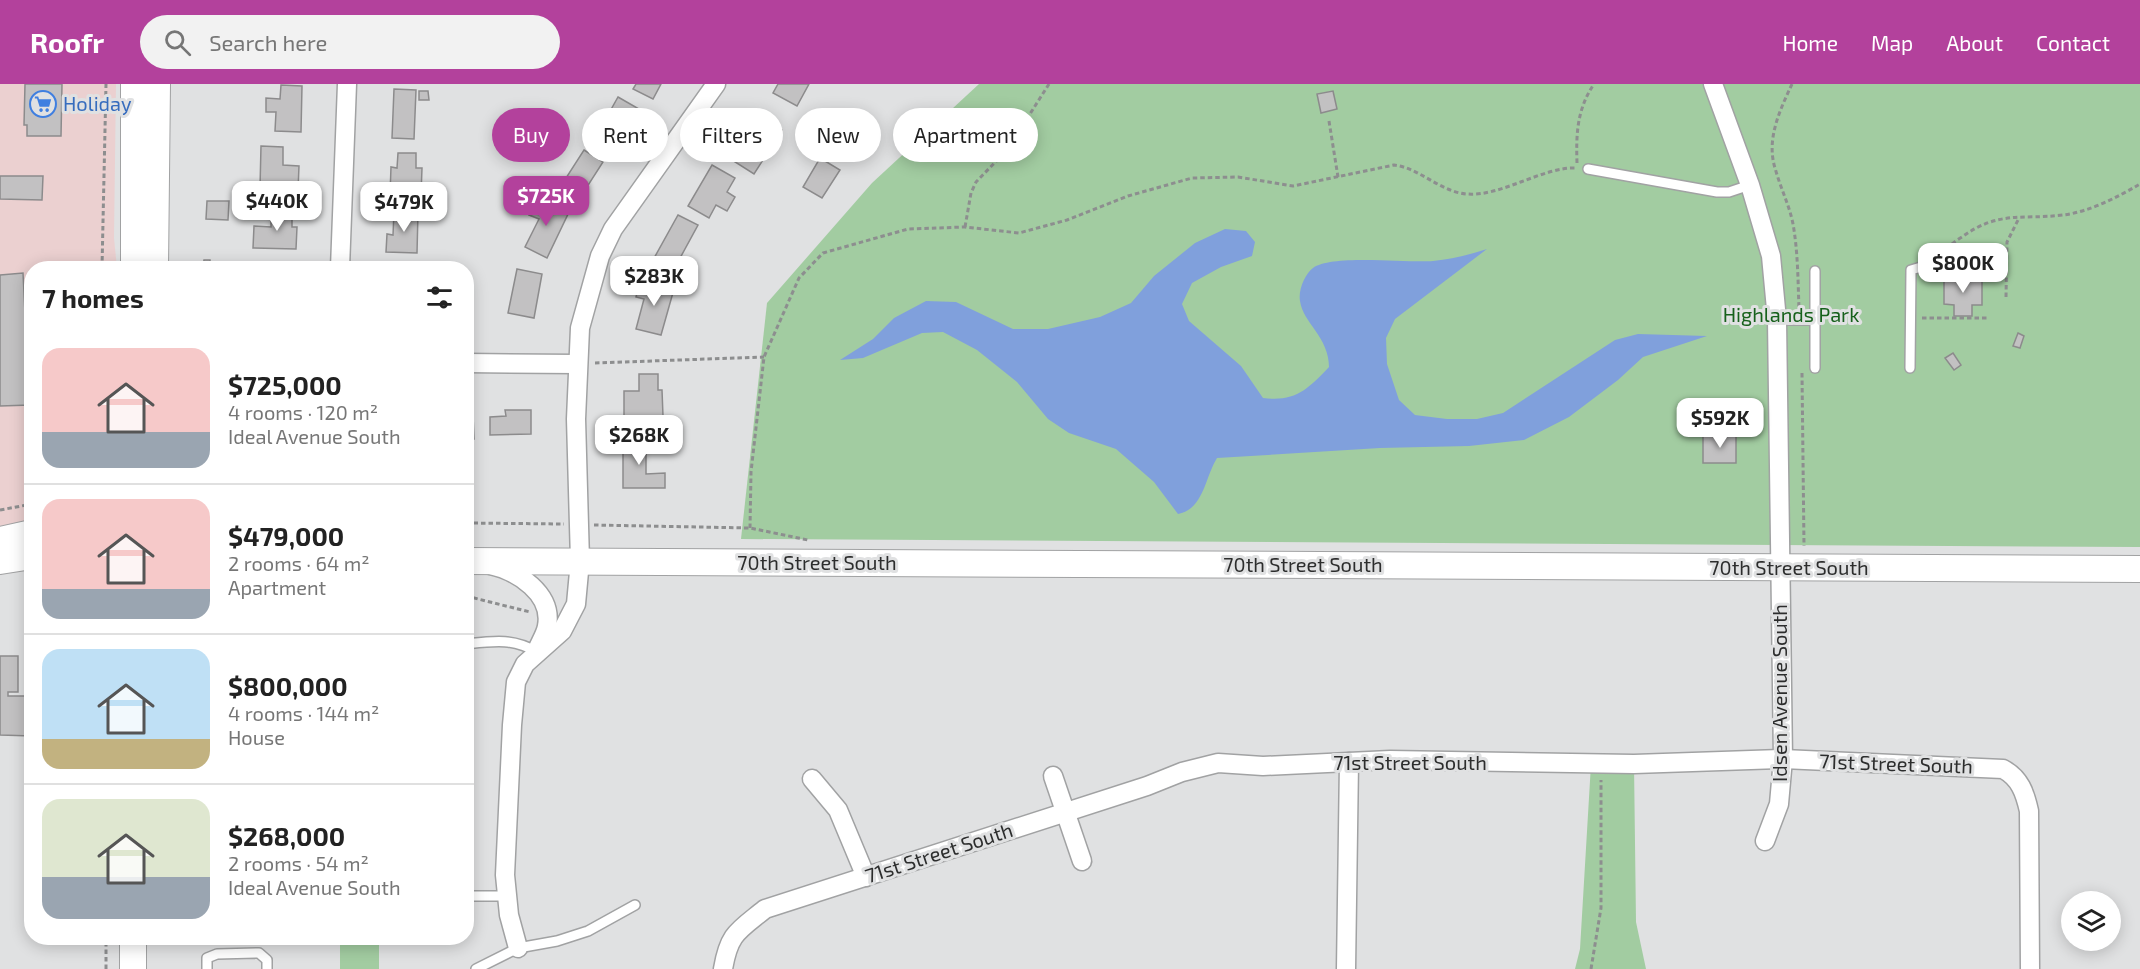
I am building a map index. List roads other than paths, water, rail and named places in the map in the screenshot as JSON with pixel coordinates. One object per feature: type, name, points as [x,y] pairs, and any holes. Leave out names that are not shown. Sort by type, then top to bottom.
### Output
[{"type":"main road","points":[[134,84],[134,261]]},
{"type":"main road","points":[[155,261],[157,84]]},
{"type":"main road","points":[[0,540],[24,535]]},
{"type":"main road","name":"70th Street South","points":[[474,561],[1779,556],[2140,569]]},
{"type":"main road","points":[[0,561],[24,557]]},
{"type":"main road","points":[[133,945],[133,969]]},
{"type":"street","points":[[340,261],[347,84]]},
{"type":"street","points":[[518,948],[507,896],[505,864],[516,682],[525,664],[562,631],[576,604],[580,561],[577,364],[580,328],[590,287],[613,229],[716,84]]},
{"type":"street","name":"Idsen Avenue South","points":[[1713,84],[1750,184],[1771,256],[1777,320],[1783,759],[1779,804],[1765,841]]},
{"type":"street","points":[[474,363],[577,364]]},
{"type":"street","points":[[474,562],[500,567],[530,583],[547,605],[548,625],[537,652]]},
{"type":"street","name":"71st Street South","points":[[723,969],[727,946],[736,932],[765,909],[1218,763],[1263,766],[1349,762],[1601,764],[1783,759],[2003,769],[2013,774],[2025,792],[2029,811],[2030,969]]},
{"type":"street","points":[[1346,969],[1349,762]]},
{"type":"street","points":[[1053,776],[1082,861]]},
{"type":"street","points":[[812,779],[838,810],[866,877]]},
{"type":"lane","points":[[1582,169],[1717,192],[1729,192],[1750,184]]},
{"type":"lane","points":[[1910,368],[1911,270],[1934,267],[1976,267]]},
{"type":"lane","points":[[1815,271],[1815,368]]},
{"type":"lane","points":[[1777,320],[1815,320]]},
{"type":"lane","points":[[474,644],[521,642],[537,652]]},
{"type":"lane","points":[[474,897],[507,896]]},
{"type":"lane","points":[[476,969],[518,948],[557,941],[588,930],[635,905]]},
{"type":"lane","points":[[207,969],[207,958],[217,954],[260,953],[267,960],[267,969]]},
{"type":"water","points":[[1225,229],[1246,231],[1255,242],[1252,256],[1221,267],[1192,283],[1182,304],[1189,321],[1241,366],[1263,398],[1284,398],[1300,393],[1329,367],[1325,347],[1302,309],[1300,292],[1307,274],[1313,268],[1336,261],[1433,261],[1487,249],[1395,319],[1386,338],[1387,364],[1399,400],[1415,415],[1447,419],[1477,419],[1503,413],[1615,340],[1638,334],[1707,336],[1643,357],[1618,380],[1569,417],[1524,440],[1469,446],[1380,448],[1217,458],[1199,499],[1187,511],[1178,514],[1154,482],[1116,449],[1069,433],[1048,419],[1017,382],[977,350],[943,332],[922,333],[863,358],[840,360],[873,339],[894,318],[926,301],[956,302],[1013,329],[1048,329],[1100,317],[1131,303],[1154,276],[1195,243]]},
{"type":"place","name":"Holiday","points":[[43,104]]},
{"type":"park label","name":"Highlands Park","points":[[1791,315]]}]
